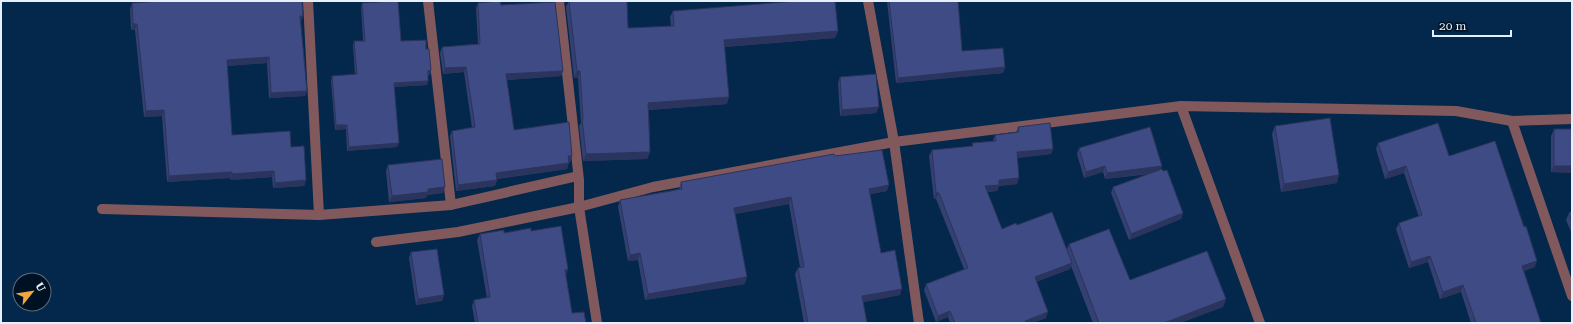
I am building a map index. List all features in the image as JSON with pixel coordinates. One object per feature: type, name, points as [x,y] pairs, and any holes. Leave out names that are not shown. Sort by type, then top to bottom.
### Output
[{"type":"street","points":[[308,1],[319,215]]},
{"type":"street","points":[[428,1],[451,205]]},
{"type":"street","points":[[559,1],[579,178],[579,207],[596,323]]},
{"type":"street","points":[[868,1],[894,142],[919,323]]},
{"type":"street","points":[[1181,106],[1260,323]]},
{"type":"street","points":[[376,242],[458,232],[579,207],[653,187],[894,142],[1181,106],[1456,111],[1512,121],[1572,119]]},
{"type":"street","points":[[1512,121],[1572,296]]},
{"type":"street","points":[[102,209],[319,215],[451,205],[579,178]]},
{"type":"building","points":[[162,1],[302,1],[303,16],[300,16],[307,91],[271,93],[269,57],[227,60],[232,135],[290,131],[291,147],[304,146],[306,180],[275,183],[274,171],[169,176],[164,110],[146,111],[137,24],[133,24],[132,3]]},
{"type":"building","points":[[398,1],[401,41],[426,40],[426,49],[429,49],[431,70],[428,71],[428,81],[394,83],[399,143],[349,147],[347,125],[336,125],[332,76],[357,74],[354,41],[365,41],[362,3]]},
{"type":"building","points":[[500,1],[501,5],[555,2],[563,71],[506,74],[514,130],[569,122],[572,156],[568,156],[569,163],[496,173],[497,180],[458,185],[452,131],[475,127],[466,67],[445,68],[442,47],[480,44],[478,3]]},
{"type":"building","points":[[569,1],[627,1],[628,28],[674,26],[673,11],[797,1],[835,1],[838,31],[724,40],[729,97],[648,103],[650,152],[586,154],[582,119],[580,71],[577,71]]},
{"type":"building","points":[[889,1],[958,1],[962,51],[1003,48],[1005,67],[898,78]]},
{"type":"building","points":[[876,74],[879,107],[842,110],[840,77]]},
{"type":"building","points":[[1330,118],[1339,175],[1284,184],[1275,126]]},
{"type":"building","points":[[1050,123],[1053,149],[1017,152],[1019,178],[999,180],[999,185],[985,186],[1002,229],[1052,212],[1072,263],[1035,277],[1048,312],[1025,321],[1026,323],[955,323],[950,311],[938,316],[926,284],[968,268],[939,193],[936,193],[932,150],[973,146],[972,143],[996,141],[995,135],[1019,132],[1018,127]]},
{"type":"building","points":[[1438,123],[1449,156],[1495,141],[1537,261],[1522,266],[1541,323],[1476,323],[1463,285],[1443,292],[1430,256],[1411,262],[1399,223],[1422,215],[1406,166],[1388,172],[1378,143]]},
{"type":"building","points":[[1150,127],[1162,166],[1107,173],[1105,166],[1086,172],[1079,148]]},
{"type":"building","points":[[1554,129],[1572,129],[1572,166],[1554,166]]},
{"type":"building","points":[[882,150],[889,185],[869,189],[881,253],[895,250],[902,289],[862,296],[867,323],[808,323],[798,268],[804,267],[791,197],[734,208],[747,277],[648,294],[640,253],[630,255],[620,200],[682,189],[681,182],[834,154],[835,156]]},
{"type":"building","points":[[442,159],[445,187],[428,189],[428,192],[392,196],[388,165]]},
{"type":"building","points":[[1162,169],[1163,171],[1167,170],[1183,213],[1131,234],[1113,187]]},
{"type":"building","points":[[1572,211],[1572,221],[1569,213]]},
{"type":"building","points":[[561,226],[568,269],[565,270],[572,313],[584,312],[586,323],[478,323],[474,300],[490,297],[480,234],[504,230],[504,233],[531,228],[531,231]]},
{"type":"building","points":[[1109,229],[1130,280],[1207,251],[1226,299],[1164,323],[1099,323],[1069,244]]},
{"type":"building","points":[[437,249],[444,295],[418,299],[411,252]]}]
